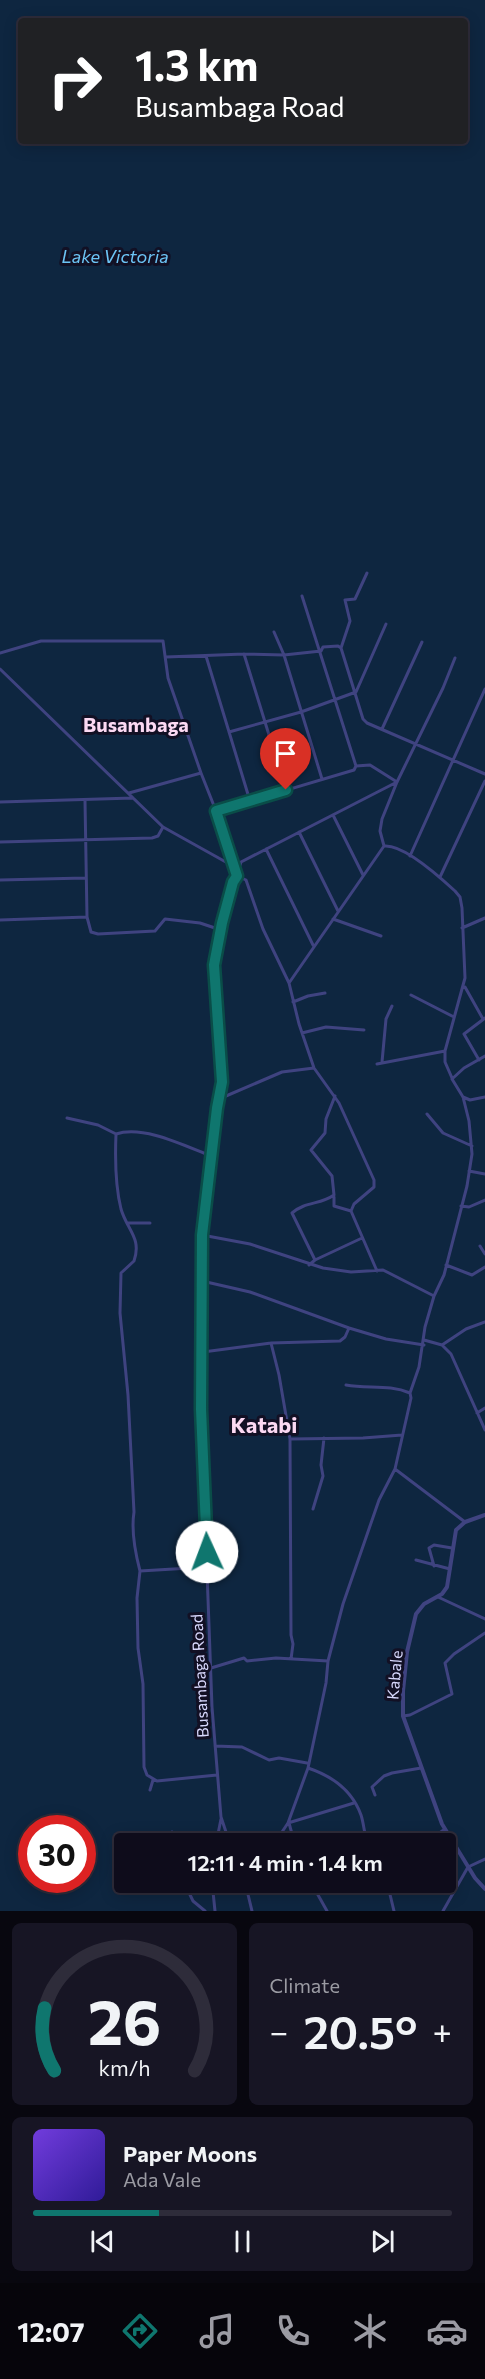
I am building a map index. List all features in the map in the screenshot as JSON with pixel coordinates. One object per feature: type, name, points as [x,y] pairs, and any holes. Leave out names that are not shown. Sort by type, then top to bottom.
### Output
[{"type":"street","points":[[367,573],[355,599],[345,600],[350,621],[341,648],[365,721],[485,774]]},
{"type":"street","points":[[302,596],[356,766]]},
{"type":"street","points":[[229,732],[301,712],[356,692],[386,624]]},
{"type":"street","points":[[274,632],[284,656],[322,779]]},
{"type":"street","points":[[0,654],[41,641],[161,641],[164,643],[168,678],[237,876],[246,880],[263,929],[289,983],[314,1068],[334,1096],[374,1180],[374,1187],[354,1204],[351,1211],[377,1271]]},
{"type":"street","points":[[382,729],[422,642]]},
{"type":"street","points":[[166,657],[244,654],[284,656],[321,651],[323,647],[338,646],[341,648]]},
{"type":"street","points":[[244,654],[286,790]]},
{"type":"street","points":[[206,656],[250,801]]},
{"type":"street","points":[[289,983],[384,846],[380,826],[397,782],[455,658]]},
{"type":"street","points":[[0,669],[163,827],[234,866]]},
{"type":"street","points":[[410,856],[485,689]]},
{"type":"street","points":[[216,811],[354,770],[356,766],[370,765],[397,782]]},
{"type":"street","points":[[129,793],[201,773]]},
{"type":"street","points":[[440,877],[485,781]]},
{"type":"street","points":[[237,876],[244,860],[397,782]]},
{"type":"street","points":[[0,802],[134,798]]},
{"type":"street","points":[[86,801],[87,917],[91,932],[98,934],[155,931],[165,919],[205,924],[221,930]]},
{"type":"street","points":[[333,815],[363,875]]},
{"type":"street","points":[[0,842],[156,837],[163,827]]},
{"type":"street","points":[[299,832],[338,911]]},
{"type":"street","points":[[281,1833],[288,1823],[308,1768],[318,1727],[328,1661],[358,1557],[379,1500],[395,1468],[411,1398],[410,1393],[417,1376],[424,1346],[425,1327],[434,1296],[441,1282],[461,1206],[472,1146],[470,1121],[463,1097],[445,1062],[445,1051],[464,985],[459,897],[440,877],[410,856],[393,846],[384,846]]},
{"type":"street","points":[[266,849],[313,946]]},
{"type":"street","name":"Busambaga Road","points":[[226,1833],[221,1817],[210,1668],[201,1409],[202,1235],[223,1076],[214,977],[221,930],[233,882],[237,876]]},
{"type":"street","points":[[0,880],[86,878]]},
{"type":"street","points":[[0,920],[87,917]]},
{"type":"street","points":[[462,928],[485,918]]},
{"type":"street","points":[[333,919],[381,936]]},
{"type":"street","points":[[464,985],[470,999],[484,1019],[464,1034],[479,1060]]},
{"type":"street","points":[[293,1002],[308,996],[326,993]]},
{"type":"street","points":[[411,995],[455,1018]]},
{"type":"street","points":[[382,1063],[386,1019],[392,1006]]},
{"type":"street","points":[[302,1033],[327,1027],[364,1030]]},
{"type":"street","points":[[377,1064],[445,1051]]},
{"type":"street","points":[[452,1079],[464,1068],[485,1056]]},
{"type":"street","points":[[219,1100],[282,1072],[314,1068]]},
{"type":"street","points":[[334,1096],[326,1119],[325,1133],[311,1150],[332,1176],[334,1206],[351,1211]]},
{"type":"street","points":[[463,1097],[470,1100],[485,1097]]},
{"type":"street","points":[[427,1114],[443,1133],[472,1146]]},
{"type":"street","points":[[67,1118],[98,1125],[116,1134],[134,1132],[157,1135],[211,1156]]},
{"type":"street","points":[[116,1134],[118,1194],[127,1223],[135,1238],[136,1256],[121,1273],[120,1313],[132,1456],[134,1512],[132,1527],[140,1571],[137,1598],[138,1648],[143,1684],[143,1757],[147,1775],[153,1780],[217,1775]]},
{"type":"street","points":[[469,1171],[485,1174]]},
{"type":"street","points":[[315,1260],[292,1213],[311,1202],[325,1201],[334,1196]]},
{"type":"street","points":[[461,1206],[469,1207],[485,1200]]},
{"type":"street","points":[[127,1223],[150,1223]]},
{"type":"street","points":[[202,1235],[258,1247],[309,1265],[351,1272],[390,1273],[434,1296]]},
{"type":"street","points":[[309,1265],[363,1238]]},
{"type":"street","points":[[480,1246],[485,1254]]},
{"type":"street","points":[[445,1264],[472,1275],[485,1267]]},
{"type":"street","points":[[202,1281],[250,1292],[386,1339],[424,1346]]},
{"type":"street","points":[[442,1345],[465,1329],[485,1322]]},
{"type":"street","points":[[203,1352],[271,1343],[340,1341],[345,1337],[349,1328]]},
{"type":"street","points":[[424,1340],[442,1345],[451,1354],[485,1430]]},
{"type":"street","points":[[271,1343],[290,1439],[291,1635],[293,1644],[291,1659]]},
{"type":"street","points":[[346,1385],[395,1387],[410,1393]]},
{"type":"street","points":[[477,1413],[485,1408]]},
{"type":"street","points":[[290,1439],[402,1435]]},
{"type":"street","points":[[313,1509],[323,1476],[321,1465],[324,1438]]},
{"type":"street","points":[[395,1468],[465,1522],[485,1515]]},
{"type":"street","name":"Kabale","points":[[465,1522],[456,1530],[447,1587],[437,1597],[424,1604],[416,1614],[407,1652],[403,1716],[445,1829],[468,1867],[485,1889]]},
{"type":"street","points":[[434,1566],[429,1548],[434,1545],[452,1548]]},
{"type":"street","points":[[416,1560],[450,1569]]},
{"type":"street","points":[[140,1571],[207,1567]]},
{"type":"street","points":[[437,1597],[485,1619]]},
{"type":"street","points":[[403,1716],[410,1715],[452,1694],[445,1663],[454,1653],[485,1633]]},
{"type":"street","points":[[210,1668],[244,1658],[246,1661],[291,1659],[328,1661]]},
{"type":"street","points":[[215,1746],[242,1747],[268,1760],[279,1758],[308,1763]]},
{"type":"street","points":[[375,1795],[372,1787],[384,1776],[423,1767]]},
{"type":"street","points":[[308,1768],[332,1778],[345,1788],[361,1817],[365,1833]]},
{"type":"street","points":[[150,1790],[153,1780]]},
{"type":"street","points":[[288,1823],[354,1803]]},
{"type":"street","points":[[218,1833],[221,1817]]},
{"type":"street","points":[[288,1823],[292,1833]]},
{"type":"street","points":[[439,1833],[445,1829]]},
{"type":"street","points":[[443,1911],[468,1867],[485,1859]]},
{"type":"street","points":[[189,1893],[193,1901],[205,1911]]},
{"type":"street","points":[[213,1893],[215,1911]]},
{"type":"street","points":[[248,1893],[252,1911]]},
{"type":"street","points":[[317,1893],[327,1911]]},
{"type":"street","points":[[390,1893],[394,1911]]},
{"type":"water","name":"Lake Victoria","points":[[0,0],[485,0],[485,1911],[0,1911]]},
{"type":"district","name":"Busambaga","points":[[136,724]]},
{"type":"district","name":"Katabi","points":[[264,1424]]},
{"type":"route","points":[[207,1552],[201,1409],[202,1235],[222,1082],[214,965],[222,923],[233,882],[237,876],[216,811],[286,790]]}]
